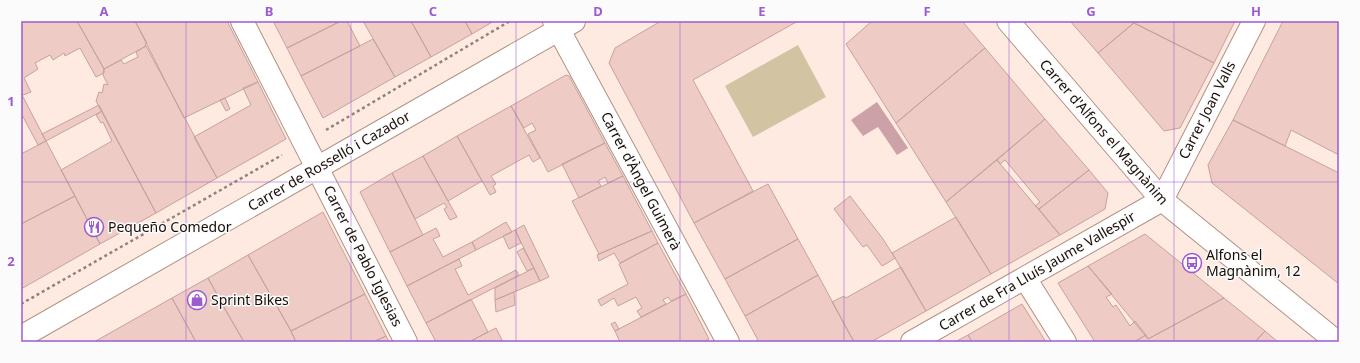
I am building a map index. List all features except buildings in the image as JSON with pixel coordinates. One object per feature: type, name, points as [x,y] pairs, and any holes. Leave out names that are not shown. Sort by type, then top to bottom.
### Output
[{"type":"street","name":"Carrer de Pablo Iglesias","points":[[242,21],[406,342]]},
{"type":"street","name":"Carrer d'Alfons el Magnànim","points":[[1008,21],[1162,200],[1337,342]]},
{"type":"street","name":"Carrer Joan Valls","points":[[1162,200],[1254,21]]},
{"type":"street","name":"Carrer de Rosselló i Cazador","points":[[21,337],[318,168],[562,24]]},
{"type":"street","name":"Carrer d'Àngel Guimerà","points":[[562,24],[728,342]]},
{"type":"street","name":"Carrer de Fra Lluís Jaume Vallespir","points":[[912,342],[1162,200]]},
{"type":"street","points":[[1025,278],[1065,342]]},
{"type":"path","points":[[21,304],[304,143],[510,21]]},
{"type":"shaded area","points":[[798,45],[826,97],[753,137],[725,86]]},
{"type":"shaded area","points":[[877,102],[908,148],[897,155],[878,127],[863,136],[851,120]]},
{"type":"place","name":"Pequeño Comedor","points":[[94,227]]},
{"type":"place","name":"Alfons el Magnànim, 12","points":[[1192,263]]},
{"type":"place","name":"Sprint Bikes","points":[[197,300]]}]
